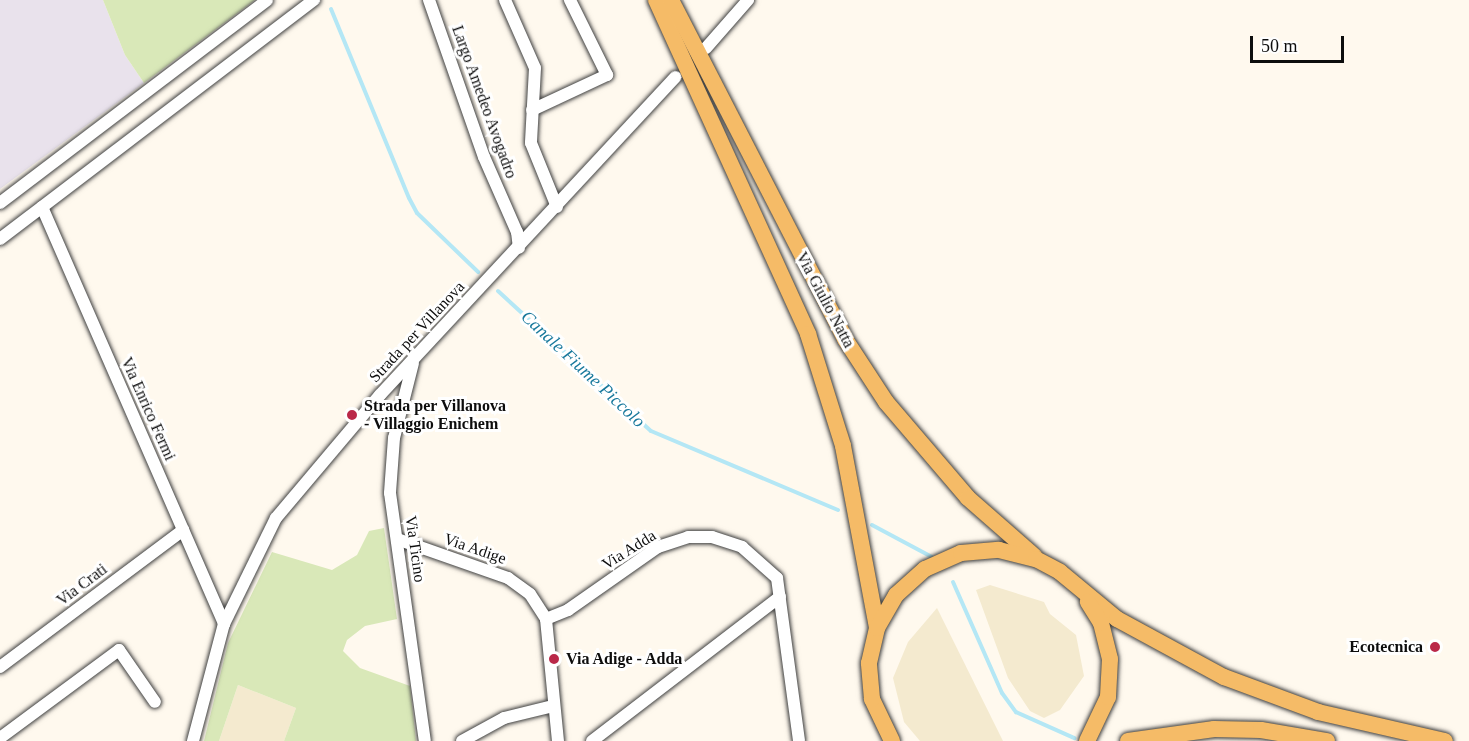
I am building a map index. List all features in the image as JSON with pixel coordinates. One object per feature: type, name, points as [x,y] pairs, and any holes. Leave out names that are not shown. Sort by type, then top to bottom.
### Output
[{"type":"main road","name":"Via Giulio Natta","points":[[656,0],[808,334],[843,446],[877,628]]},
{"type":"main road","name":"Via Giulio Natta","points":[[671,0],[845,339],[886,402],[968,498],[1036,559]]},
{"type":"main road","points":[[887,738],[871,687],[869,663],[877,628],[896,595],[925,569],[961,553],[999,550],[1036,559],[1060,572],[1081,591],[1153,642],[1224,676],[1317,712],[1445,741]]},
{"type":"main road","points":[[1081,591],[1101,623],[1110,659],[1108,697],[1087,741]]},
{"type":"main road","points":[[1128,741],[1214,729],[1261,730],[1327,741]]},
{"type":"street","points":[[0,203],[267,0]]},
{"type":"street","points":[[0,239],[314,0]]},
{"type":"street","name":"Largo Amedeo Avogadro","points":[[429,0],[484,157],[518,232],[519,249]]},
{"type":"street","name":"Largo Amedeo Avogadro","points":[[505,0],[535,68],[531,143],[556,207]]},
{"type":"street","points":[[532,110],[607,75],[570,0]]},
{"type":"street","points":[[706,48],[748,0]]},
{"type":"street","name":"Strada per Villanova","points":[[193,741],[224,624],[276,518],[380,395],[519,249],[676,77]]},
{"type":"street","name":"Via Enrico Fermi","points":[[42,207],[224,624]]},
{"type":"street","name":"Via Ticino","points":[[413,362],[394,438],[390,493],[425,741]]},
{"type":"street","name":"Via Crati","points":[[0,667],[183,530]]},
{"type":"street","name":"Via Adda","points":[[546,619],[568,610],[658,547],[688,537],[712,537],[742,547],[777,578],[798,737],[785,741]]},
{"type":"street","name":"Via Adige","points":[[397,539],[508,578],[530,594],[546,619],[558,741]]},
{"type":"street","points":[[592,741],[780,597]]},
{"type":"street","points":[[0,738],[118,650],[155,702]]},
{"type":"street","points":[[462,741],[504,718],[553,706]]},
{"type":"street","points":[[487,741],[489,727]]},
{"type":"shaded area","points":[[0,0],[103,0],[125,55],[144,83],[0,189]]},
{"type":"shaded area","points":[[990,585],[1044,602],[1050,614],[1076,635],[1084,676],[1060,710],[1044,718],[1030,711],[1008,678],[976,590]]},
{"type":"shaded area","points":[[937,608],[1003,741],[920,741],[904,722],[893,678],[908,642]]},
{"type":"shaded area","points":[[238,685],[296,708],[284,741],[219,741]]},
{"type":"green space","points":[[103,0],[255,0],[144,83],[125,55]]},
{"type":"green space","points":[[384,528],[397,619],[365,626],[347,640],[343,651],[360,668],[410,686],[416,741],[284,741],[296,708],[238,685],[219,741],[204,741],[228,643],[272,552],[332,570],[357,555],[369,531]]},
{"type":"waterway","name":"Canale Fiume Piccolo","points":[[331,9],[417,213],[478,272]]},
{"type":"waterway","name":"Canale Fiume Piccolo","points":[[498,291],[651,431],[838,510]]},
{"type":"waterway","name":"Canale Fiume Piccolo","points":[[872,525],[932,557]]},
{"type":"waterway","name":"Canale Fiume Piccolo","points":[[953,582],[1002,693],[1016,712],[1074,738]]},
{"type":"place","name":"Strada per Villanova - Villaggio Enichem","points":[[352,415]]},
{"type":"place","name":"Ecotecnica","points":[[1435,647]]},
{"type":"place","name":"Via Adige - Adda","points":[[554,659]]}]
